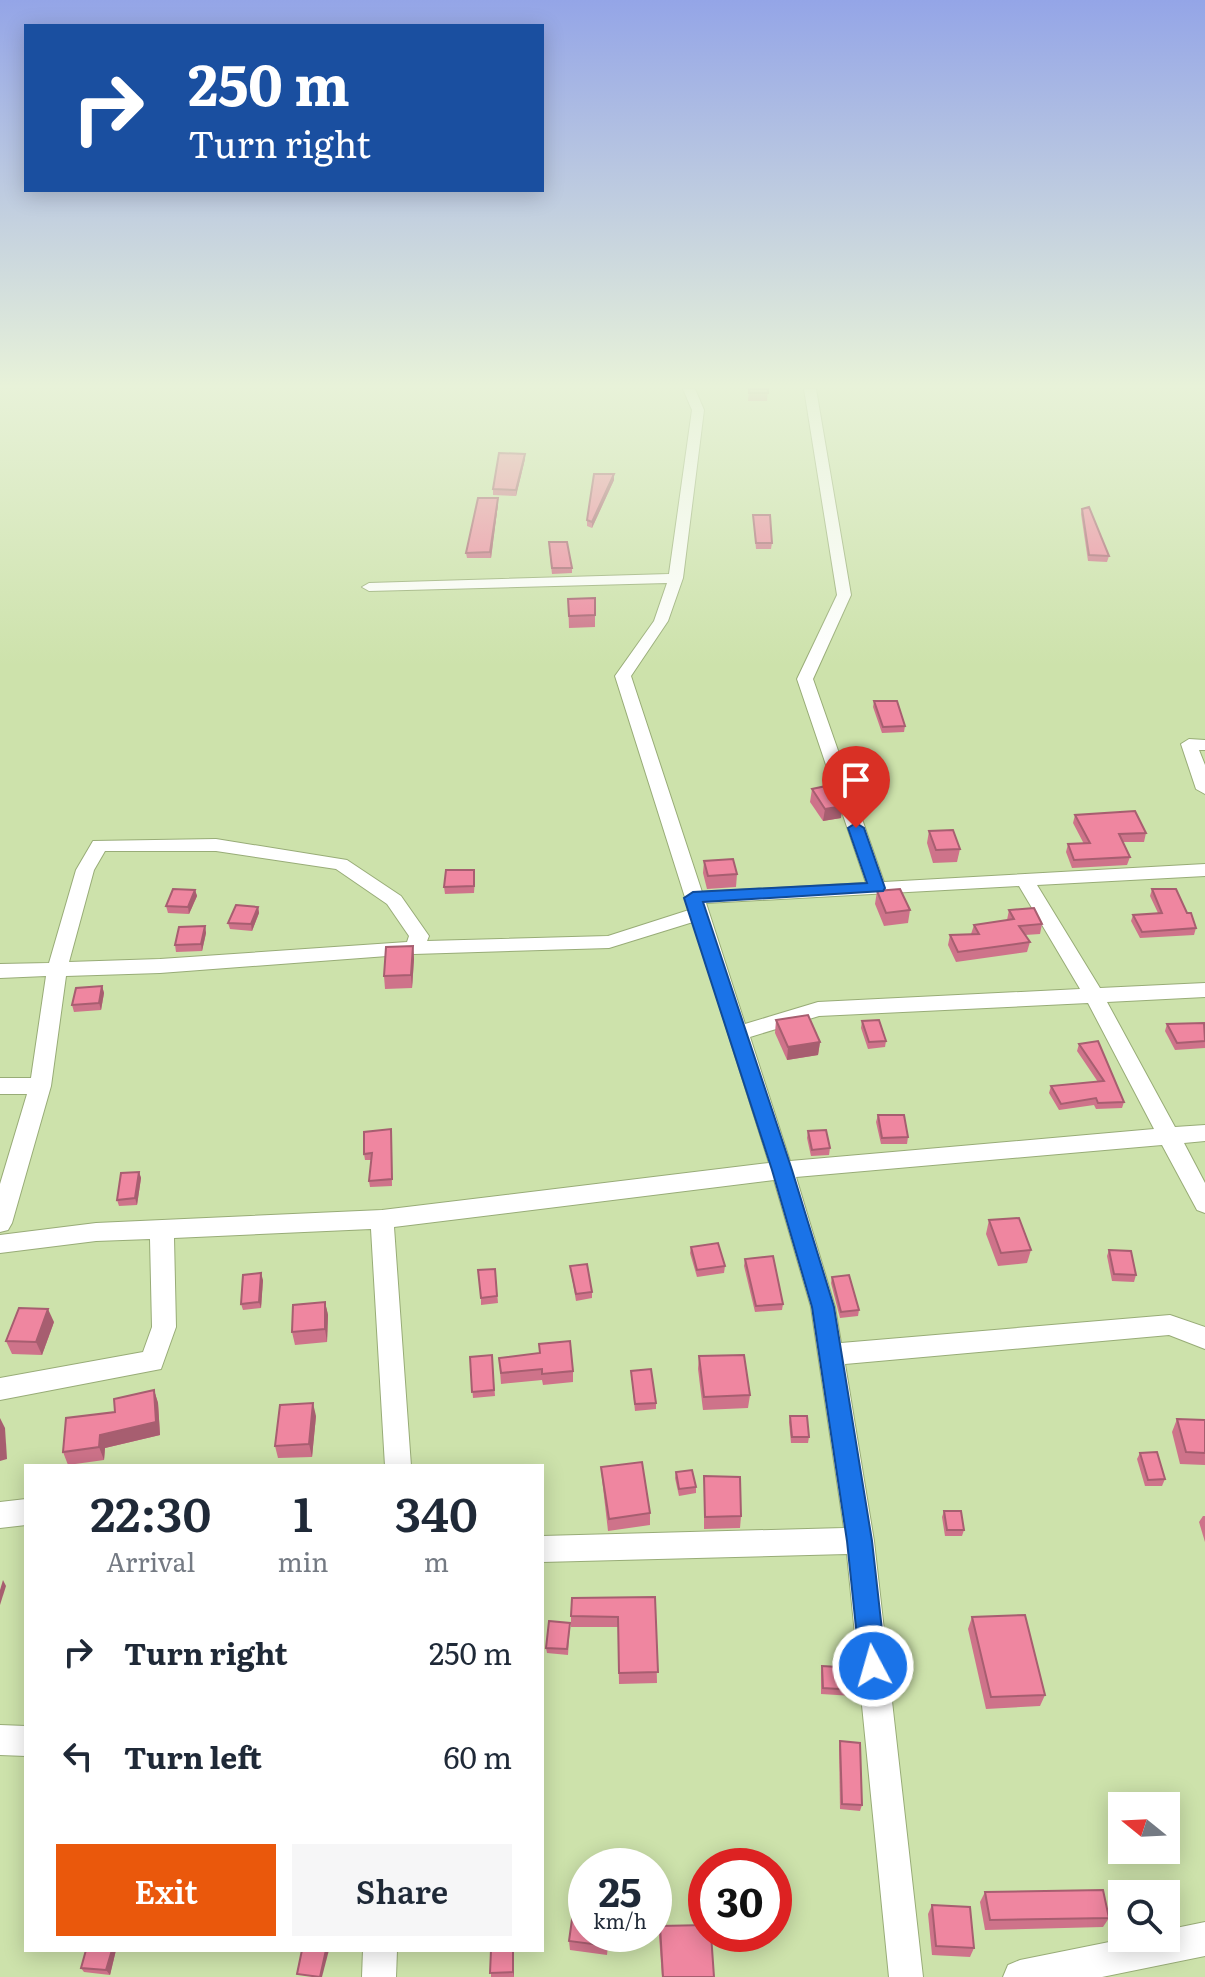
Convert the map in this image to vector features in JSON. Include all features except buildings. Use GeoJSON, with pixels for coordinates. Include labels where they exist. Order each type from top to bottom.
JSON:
{"type":"FeatureCollection","features":[{"type":"Feature","properties":{"kind":"street"},"geometry":{"type":"LineString","coordinates":[[689,481],[676,578],[661,621],[623,676],[823,1307],[860,1541],[906,1977]]}},
{"type":"Feature","properties":{"kind":"street"},"geometry":{"type":"LineString","coordinates":[[825,481],[844,595],[805,679],[877,888]]}},
{"type":"Feature","properties":{"kind":"street"},"geometry":{"type":"LineString","coordinates":[[369,587],[676,578]]}},
{"type":"Feature","properties":{"kind":"street"},"geometry":{"type":"LineString","coordinates":[[1205,745],[1189,744],[1205,789]]}},
{"type":"Feature","properties":{"kind":"street"},"geometry":{"type":"LineString","coordinates":[[0,1223],[40,1086],[57,969],[85,870],[99,845],[216,845],[341,864],[394,900],[419,936],[414,948]]}},
{"type":"Feature","properties":{"kind":"street"},"geometry":{"type":"LineString","coordinates":[[0,971],[160,966],[414,948],[609,942],[696,906],[877,888],[1205,870]]}},
{"type":"Feature","properties":{"kind":"street"},"geometry":{"type":"LineString","coordinates":[[1025,880],[1093,994],[1205,1204]]}},
{"type":"Feature","properties":{"kind":"street"},"geometry":{"type":"LineString","coordinates":[[737,1034],[818,1009],[1205,990]]}},
{"type":"Feature","properties":{"kind":"street"},"geometry":{"type":"LineString","coordinates":[[0,1086],[40,1086]]}},
{"type":"Feature","properties":{"kind":"street"},"geometry":{"type":"LineString","coordinates":[[0,1244],[96,1232],[382,1219],[782,1170],[1205,1133]]}},
{"type":"Feature","properties":{"kind":"street"},"geometry":{"type":"LineString","coordinates":[[382,1219],[398,1464]]}},
{"type":"Feature","properties":{"kind":"street"},"geometry":{"type":"LineString","coordinates":[[0,1389],[152,1361],[164,1327],[162,1229]]}},
{"type":"Feature","properties":{"kind":"street"},"geometry":{"type":"LineString","coordinates":[[830,1355],[1170,1325],[1205,1338]]}},
{"type":"Feature","properties":{"kind":"street"},"geometry":{"type":"LineString","coordinates":[[0,1515],[24,1512]]}},
{"type":"Feature","properties":{"kind":"street"},"geometry":{"type":"LineString","coordinates":[[544,1549],[860,1541]]}},
{"type":"Feature","properties":{"kind":"street"},"geometry":{"type":"LineString","coordinates":[[0,1740],[24,1741]]}},
{"type":"Feature","properties":{"kind":"street"},"geometry":{"type":"LineString","coordinates":[[1020,1977],[1205,1939]]}},
{"type":"Feature","properties":{"kind":"street"},"geometry":{"type":"LineString","coordinates":[[379,1977],[380,1952]]}},
{"type":"Feature","properties":{"kind":"route"},"geometry":{"type":"LineString","coordinates":[[856,828],[877,888],[693,898],[782,1170],[823,1307],[860,1541],[873,1666]]}}]}
